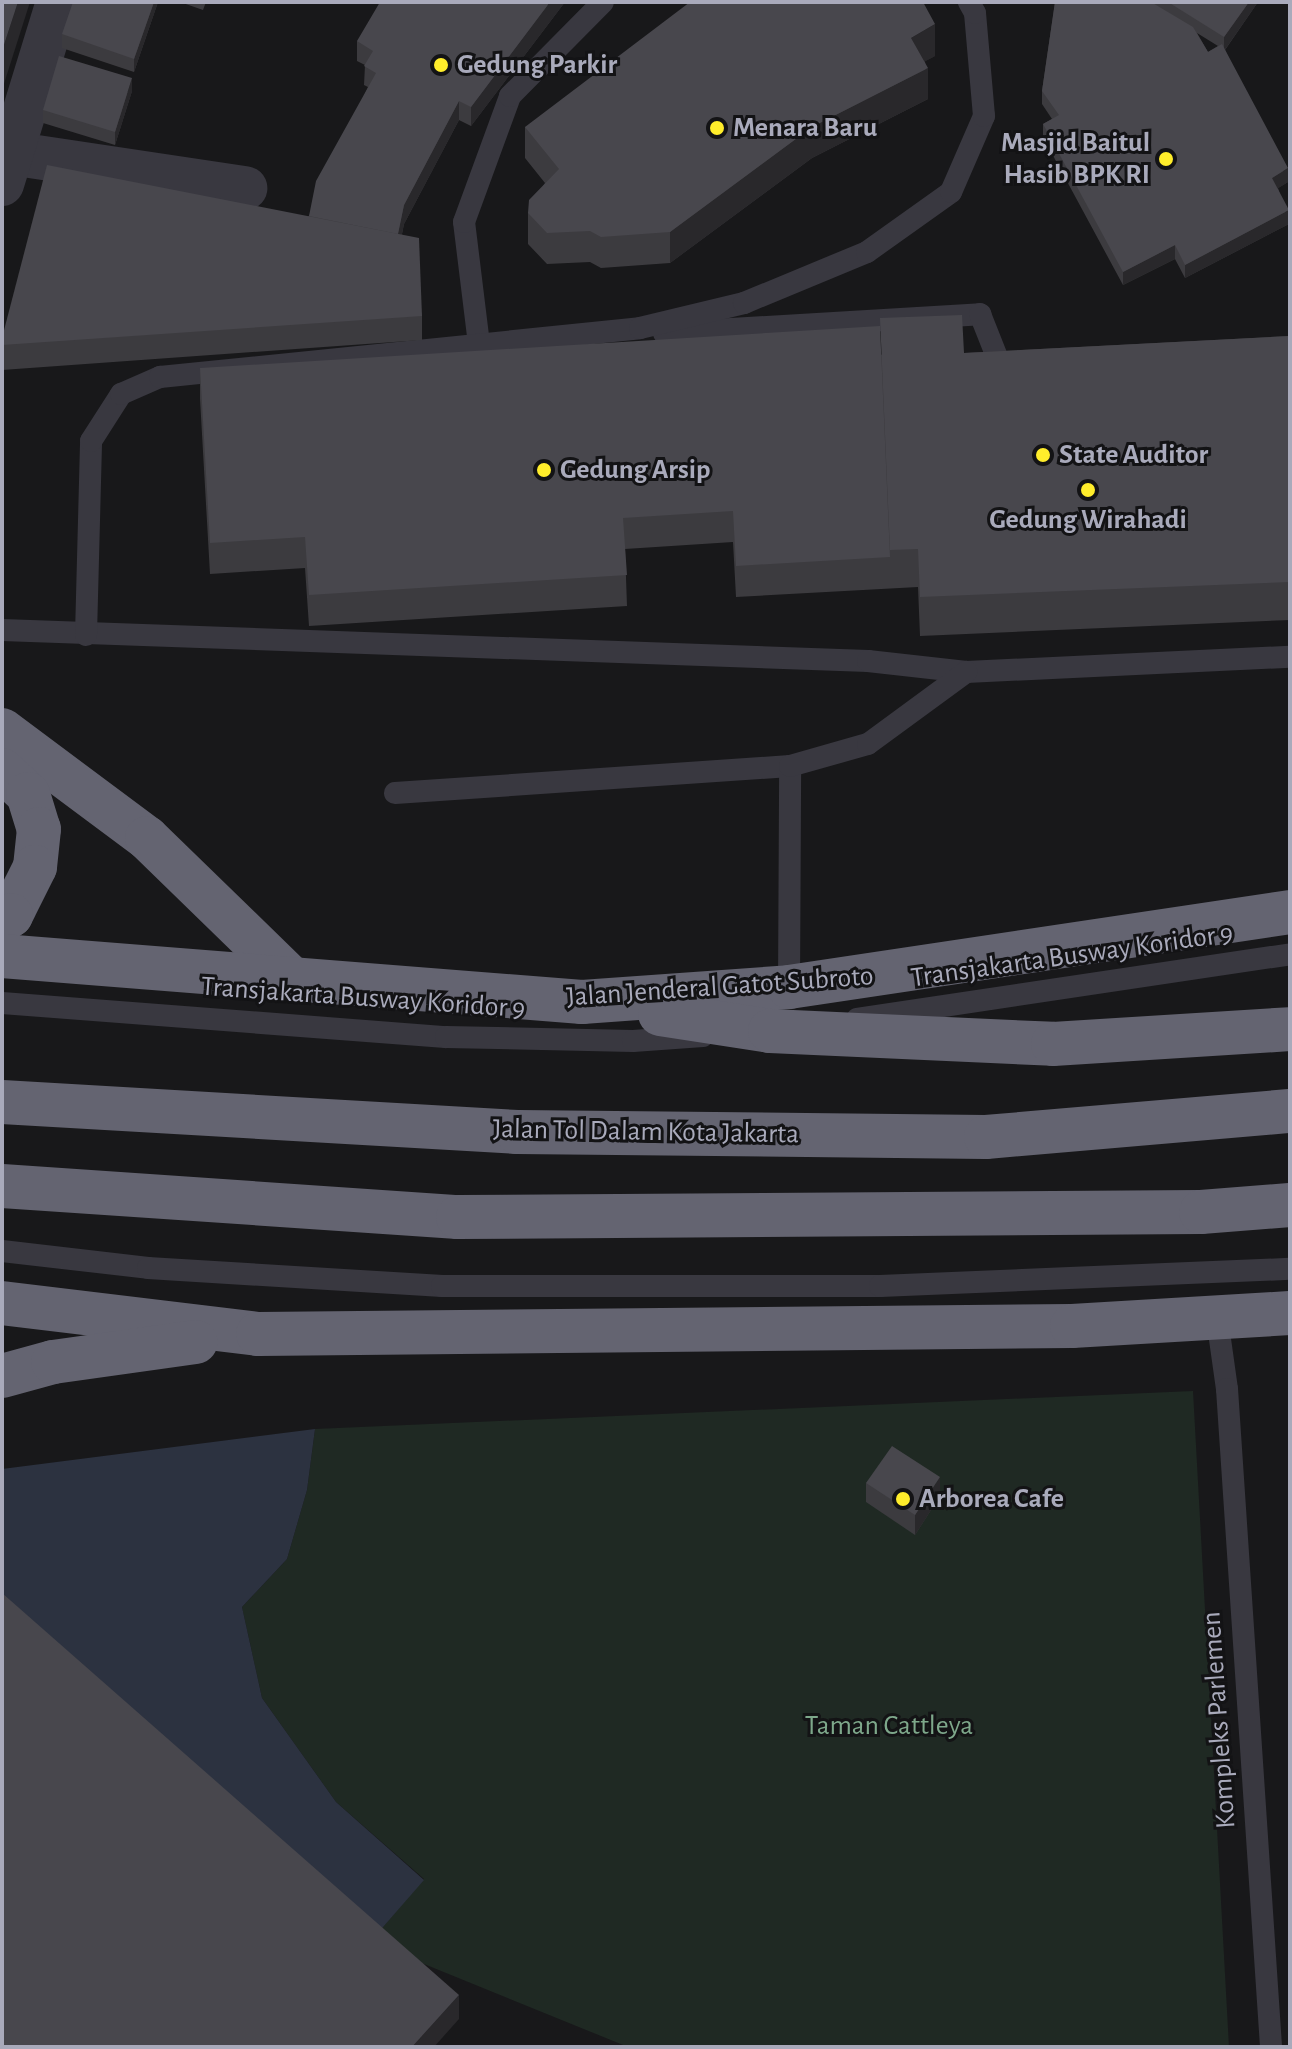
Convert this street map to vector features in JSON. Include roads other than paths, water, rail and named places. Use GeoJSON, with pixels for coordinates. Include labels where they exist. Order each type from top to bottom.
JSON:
{"type":"FeatureCollection","features":[{"type":"Feature","properties":{"kind":"highway"},"geometry":{"type":"LineString","coordinates":[[2,730],[147,838],[290,977]]}},
{"type":"Feature","properties":{"kind":"highway"},"geometry":{"type":"LineString","coordinates":[[2,770],[28,794],[39,829],[35,867],[11,915],[2,921]]}},
{"type":"Feature","properties":{"kind":"highway","name":"Jalan Jenderal Gatot Subroto"},"geometry":{"type":"LineString","coordinates":[[2,956],[582,1002],[789,987],[1290,912]]}},
{"type":"Feature","properties":{"kind":"highway"},"geometry":{"type":"LineString","coordinates":[[582,1002],[770,1031],[1053,1044],[1290,1029]]}},
{"type":"Feature","properties":{"kind":"highway","name":"Jalan Tol Dalam Kota Jakarta"},"geometry":{"type":"LineString","coordinates":[[2,1102],[517,1132],[986,1137],[1290,1111]]}},
{"type":"Feature","properties":{"kind":"highway"},"geometry":{"type":"LineString","coordinates":[[2,1186],[458,1217],[1201,1212],[1290,1205]]}},
{"type":"Feature","properties":{"kind":"highway"},"geometry":{"type":"LineString","coordinates":[[2,1303],[258,1334]]}},
{"type":"Feature","properties":{"kind":"highway"},"geometry":{"type":"LineString","coordinates":[[2,1376],[53,1362],[258,1334],[1072,1326],[1290,1313]]}},
{"type":"Feature","properties":{"kind":"street"},"geometry":{"type":"LineString","coordinates":[[58,2],[6,169],[245,188]]}},
{"type":"Feature","properties":{"kind":"lane"},"geometry":{"type":"LineString","coordinates":[[479,344],[464,222],[469,208],[510,96],[602,2]]}},
{"type":"Feature","properties":{"kind":"lane"},"geometry":{"type":"LineString","coordinates":[[86,635],[91,441],[121,394],[160,377],[640,328],[744,303],[867,252],[951,192],[984,116],[975,13],[969,2]]}},
{"type":"Feature","properties":{"kind":"lane"},"geometry":{"type":"LineString","coordinates":[[479,344],[980,314],[1001,367],[1032,365]]}},
{"type":"Feature","properties":{"kind":"lane"},"geometry":{"type":"LineString","coordinates":[[2,630],[838,660],[966,672],[1290,657]]}},
{"type":"Feature","properties":{"kind":"lane"},"geometry":{"type":"LineString","coordinates":[[395,793],[790,766],[868,744],[966,672]]}},
{"type":"Feature","properties":{"kind":"lane"},"geometry":{"type":"LineString","coordinates":[[789,987],[790,766]]}},
{"type":"Feature","properties":{"kind":"lane","name":"Transjakarta Busway Koridor 9"},"geometry":{"type":"LineString","coordinates":[[2,1003],[446,1037],[633,1041],[770,1031],[1290,954]]}},
{"type":"Feature","properties":{"kind":"lane"},"geometry":{"type":"LineString","coordinates":[[2,1251],[148,1268],[442,1286],[880,1286],[1290,1269]]}},
{"type":"Feature","properties":{"kind":"lane","name":"Kompleks Parlemen"},"geometry":{"type":"LineString","coordinates":[[1217,1318],[1227,1389],[1271,2047]]}},
{"type":"Feature","properties":{"kind":"water"},"geometry":{"type":"Polygon","coordinates":[[[315,1429],[307,1490],[287,1559],[242,1607],[262,1698],[336,1802],[424,1880],[370,1942],[2,1617],[2,1469],[315,1429]]]}},
{"type":"Feature","properties":{"kind":"place","name":"Gedung Parkir"},"geometry":{"type":"Point","coordinates":[441,65]}},
{"type":"Feature","properties":{"kind":"place","name":"Menara Baru"},"geometry":{"type":"Point","coordinates":[717,128]}},
{"type":"Feature","properties":{"kind":"place","name":"Masjid Baitul Hasib BPK RI"},"geometry":{"type":"Point","coordinates":[1166,159]}},
{"type":"Feature","properties":{"kind":"place","name":"State Auditor"},"geometry":{"type":"Point","coordinates":[1043,455]}},
{"type":"Feature","properties":{"kind":"place","name":"Gedung Arsip"},"geometry":{"type":"Point","coordinates":[544,470]}},
{"type":"Feature","properties":{"kind":"place","name":"Gedung Wirahadi"},"geometry":{"type":"Point","coordinates":[1088,490]}},
{"type":"Feature","properties":{"kind":"place","name":"Arborea Cafe"},"geometry":{"type":"Point","coordinates":[903,1499]}},
{"type":"Feature","properties":{"kind":"park label","name":"Taman Cattleya"},"geometry":{"type":"Point","coordinates":[889,1726]}}]}
